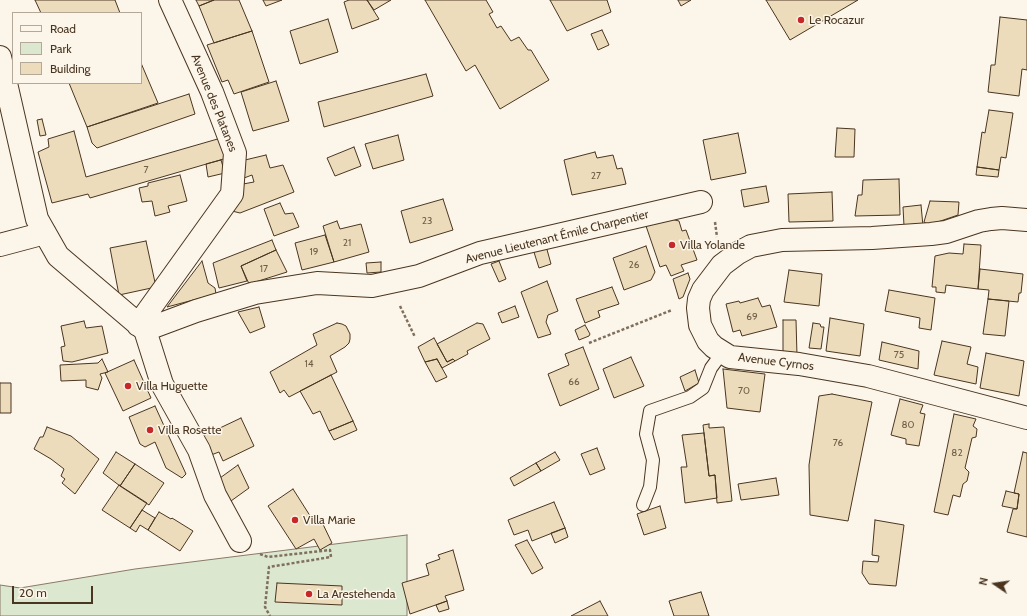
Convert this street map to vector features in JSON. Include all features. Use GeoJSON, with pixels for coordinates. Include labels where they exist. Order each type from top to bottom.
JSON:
{"type":"FeatureCollection","features":[{"type":"Feature","properties":{"kind":"street","name":"Avenue des Platanes"},"geometry":{"type":"LineString","coordinates":[[142,328],[232,194],[235,153],[212,92],[170,0]]}},
{"type":"Feature","properties":{"kind":"street"},"geometry":{"type":"LineString","coordinates":[[0,57],[37,219],[58,256],[142,328],[162,384],[199,450],[215,495],[240,541]]}},
{"type":"Feature","properties":{"kind":"street","name":"Avenue Lieutenant Émile Charpentier"},"geometry":{"type":"LineString","coordinates":[[142,328],[255,293],[317,283],[372,286],[419,276],[480,253],[701,202]]}},
{"type":"Feature","properties":{"kind":"street"},"geometry":{"type":"LineString","coordinates":[[699,299],[707,284],[722,265],[738,253],[751,246],[765,242],[782,240],[909,236],[946,232],[979,221],[991,219],[1002,218],[1027,220]]}},
{"type":"Feature","properties":{"kind":"street"},"geometry":{"type":"LineString","coordinates":[[0,245],[45,233]]}},
{"type":"Feature","properties":{"kind":"street","name":"Avenue Cyrnos"},"geometry":{"type":"LineString","coordinates":[[699,299],[698,308],[700,325],[708,341],[722,353],[738,358],[799,364],[868,376],[1027,418]]}},
{"type":"Feature","properties":{"kind":"lane"},"geometry":{"type":"LineString","coordinates":[[643,505],[650,487],[653,460],[646,434],[650,411],[690,397],[703,388],[711,368],[722,353]]}},
{"type":"Feature","properties":{"kind":"path"},"geometry":{"type":"LineString","coordinates":[[701,202],[702,212],[713,210],[722,265]]}},
{"type":"Feature","properties":{"kind":"path"},"geometry":{"type":"LineString","coordinates":[[589,343],[699,299]]}},
{"type":"Feature","properties":{"kind":"path"},"geometry":{"type":"LineString","coordinates":[[400,304],[415,337]]}},
{"type":"Feature","properties":{"kind":"path"},"geometry":{"type":"LineString","coordinates":[[240,541],[254,552],[268,556],[330,550],[331,557],[269,567],[265,607],[270,616]]}},
{"type":"Feature","properties":{"kind":"green space"},"geometry":{"type":"Polygon","coordinates":[[[407,535],[407,616],[0,616],[0,585],[20,588],[135,569],[407,535]]]}},
{"type":"Feature","properties":{"kind":"building"},"geometry":{"type":"Polygon","coordinates":[[[35,0],[115,0],[120,12],[41,12],[35,0]]]}},
{"type":"Feature","properties":{"kind":"building"},"geometry":{"type":"Polygon","coordinates":[[[196,0],[214,0],[199,6],[196,0]]]}},
{"type":"Feature","properties":{"kind":"building"},"geometry":{"type":"Polygon","coordinates":[[[214,0],[239,0],[252,31],[214,43],[199,6],[214,0]]]}},
{"type":"Feature","properties":{"kind":"building"},"geometry":{"type":"Polygon","coordinates":[[[263,0],[282,0],[266,6],[263,0]]]}},
{"type":"Feature","properties":{"kind":"building"},"geometry":{"type":"Polygon","coordinates":[[[349,0],[367,0],[379,19],[352,29],[344,2],[349,0]]]}},
{"type":"Feature","properties":{"kind":"building"},"geometry":{"type":"Polygon","coordinates":[[[367,0],[391,0],[374,10],[367,0]]]}},
{"type":"Feature","properties":{"kind":"building"},"geometry":{"type":"Polygon","coordinates":[[[425,0],[486,0],[493,12],[489,14],[497,28],[501,26],[511,41],[519,37],[528,50],[531,50],[549,80],[500,109],[475,65],[466,71],[425,0]]]}},
{"type":"Feature","properties":{"kind":"building"},"geometry":{"type":"Polygon","coordinates":[[[550,0],[607,0],[611,12],[567,31],[550,0]]]}},
{"type":"Feature","properties":{"kind":"building"},"geometry":{"type":"Polygon","coordinates":[[[678,0],[691,0],[681,6],[678,0]]]}},
{"type":"Feature","properties":{"kind":"building","name":"Le Rocazur"},"geometry":{"type":"Polygon","coordinates":[[[766,0],[858,0],[790,40],[766,0]]]}},
{"type":"Feature","properties":{"kind":"building"},"geometry":{"type":"Polygon","coordinates":[[[1000,17],[1027,20],[1027,70],[1022,69],[1019,96],[988,92],[991,65],[995,65],[1000,17]]]}},
{"type":"Feature","properties":{"kind":"building"},"geometry":{"type":"Polygon","coordinates":[[[328,19],[338,52],[300,64],[290,31],[328,19]]]}},
{"type":"Feature","properties":{"kind":"building"},"geometry":{"type":"Polygon","coordinates":[[[602,30],[609,45],[598,50],[591,34],[602,30]]]}},
{"type":"Feature","properties":{"kind":"building"},"geometry":{"type":"Polygon","coordinates":[[[252,31],[269,82],[234,94],[228,80],[222,82],[207,45],[252,31]]]}},
{"type":"Feature","properties":{"kind":"building"},"geometry":{"type":"Polygon","coordinates":[[[142,65],[158,103],[87,127],[69,84],[142,84],[142,65]]]}},
{"type":"Feature","properties":{"kind":"building"},"geometry":{"type":"Polygon","coordinates":[[[426,74],[433,96],[324,127],[318,102],[426,74]]]}},
{"type":"Feature","properties":{"kind":"building"},"geometry":{"type":"Polygon","coordinates":[[[276,81],[289,121],[253,131],[241,92],[276,81]]]}},
{"type":"Feature","properties":{"kind":"building"},"geometry":{"type":"Polygon","coordinates":[[[189,94],[195,114],[97,148],[92,143],[87,127],[189,94]]]}},
{"type":"Feature","properties":{"kind":"building"},"geometry":{"type":"Polygon","coordinates":[[[989,110],[1013,113],[1006,158],[1001,157],[999,170],[977,167],[982,132],[985,133],[989,110]]]}},
{"type":"Feature","properties":{"kind":"building"},"geometry":{"type":"Polygon","coordinates":[[[42,119],[46,135],[40,136],[37,120],[42,119]]]}},
{"type":"Feature","properties":{"kind":"building"},"geometry":{"type":"Polygon","coordinates":[[[837,128],[855,129],[854,157],[835,157],[837,128]]]}},
{"type":"Feature","properties":{"kind":"building"},"geometry":{"type":"Polygon","coordinates":[[[74,131],[86,177],[221,138],[227,158],[90,198],[88,194],[52,203],[38,152],[49,147],[48,139],[74,131]]]}},
{"type":"Feature","properties":{"kind":"building"},"geometry":{"type":"Polygon","coordinates":[[[738,133],[746,173],[711,180],[703,140],[738,133]]]}},
{"type":"Feature","properties":{"kind":"building"},"geometry":{"type":"Polygon","coordinates":[[[398,135],[404,160],[373,169],[365,144],[398,135]]]}},
{"type":"Feature","properties":{"kind":"building"},"geometry":{"type":"Polygon","coordinates":[[[354,147],[361,166],[335,176],[327,158],[354,147]]]}},
{"type":"Feature","properties":{"kind":"building"},"geometry":{"type":"Polygon","coordinates":[[[595,152],[597,158],[613,155],[617,169],[622,168],[626,184],[572,195],[564,160],[595,152]]]}},
{"type":"Feature","properties":{"kind":"building"},"geometry":{"type":"Polygon","coordinates":[[[266,155],[270,168],[283,165],[294,192],[240,213],[232,211],[243,184],[254,182],[252,175],[244,178],[245,160],[266,155]]]}},
{"type":"Feature","properties":{"kind":"building"},"geometry":{"type":"Polygon","coordinates":[[[221,160],[225,173],[208,177],[206,164],[221,160]]]}},
{"type":"Feature","properties":{"kind":"building"},"geometry":{"type":"Polygon","coordinates":[[[977,167],[999,170],[998,177],[976,175],[977,167]]]}},
{"type":"Feature","properties":{"kind":"building"},"geometry":{"type":"Polygon","coordinates":[[[180,175],[187,201],[168,206],[170,212],[155,216],[152,201],[142,202],[139,188],[148,186],[148,183],[180,175]]]}},
{"type":"Feature","properties":{"kind":"building"},"geometry":{"type":"Polygon","coordinates":[[[899,179],[900,215],[855,216],[858,195],[862,195],[863,180],[899,179]]]}},
{"type":"Feature","properties":{"kind":"building"},"geometry":{"type":"Polygon","coordinates":[[[766,186],[769,202],[744,207],[741,190],[766,186]]]}},
{"type":"Feature","properties":{"kind":"building"},"geometry":{"type":"Polygon","coordinates":[[[832,192],[833,221],[789,222],[788,194],[832,192]]]}},
{"type":"Feature","properties":{"kind":"building"},"geometry":{"type":"Polygon","coordinates":[[[443,199],[453,230],[410,243],[401,211],[443,199]]]}},
{"type":"Feature","properties":{"kind":"building"},"geometry":{"type":"Polygon","coordinates":[[[930,201],[959,202],[958,215],[929,225],[924,222],[930,201]]]}},
{"type":"Feature","properties":{"kind":"building"},"geometry":{"type":"Polygon","coordinates":[[[280,203],[285,214],[293,213],[299,227],[274,236],[264,209],[280,203]]]}},
{"type":"Feature","properties":{"kind":"building"},"geometry":{"type":"Polygon","coordinates":[[[921,205],[923,226],[904,226],[903,207],[921,205]]]}},
{"type":"Feature","properties":{"kind":"building","name":"Villa Yolande"},"geometry":{"type":"Polygon","coordinates":[[[667,218],[679,221],[682,231],[686,230],[697,260],[681,265],[684,271],[671,276],[666,265],[660,267],[645,223],[667,218]]]}},
{"type":"Feature","properties":{"kind":"building"},"geometry":{"type":"Polygon","coordinates":[[[337,221],[340,229],[361,224],[369,252],[334,262],[323,226],[337,221]]]}},
{"type":"Feature","properties":{"kind":"building"},"geometry":{"type":"Polygon","coordinates":[[[325,235],[334,262],[302,270],[295,243],[325,235]]]}},
{"type":"Feature","properties":{"kind":"building"},"geometry":{"type":"Polygon","coordinates":[[[272,240],[276,250],[241,266],[247,281],[219,288],[213,263],[272,240]]]}},
{"type":"Feature","properties":{"kind":"building"},"geometry":{"type":"Polygon","coordinates":[[[146,241],[156,287],[119,295],[110,248],[146,241]]]}},
{"type":"Feature","properties":{"kind":"building"},"geometry":{"type":"Polygon","coordinates":[[[964,244],[981,245],[978,289],[946,285],[945,293],[936,292],[936,287],[932,287],[935,256],[949,253],[963,254],[964,244]]]}},
{"type":"Feature","properties":{"kind":"building"},"geometry":{"type":"Polygon","coordinates":[[[546,246],[551,264],[539,268],[533,249],[546,246]]]}},
{"type":"Feature","properties":{"kind":"building"},"geometry":{"type":"Polygon","coordinates":[[[646,246],[655,272],[651,280],[624,290],[613,258],[646,246]]]}},
{"type":"Feature","properties":{"kind":"building"},"geometry":{"type":"Polygon","coordinates":[[[276,250],[287,272],[249,284],[241,266],[276,250]]]}},
{"type":"Feature","properties":{"kind":"building"},"geometry":{"type":"Polygon","coordinates":[[[202,261],[208,283],[215,288],[216,294],[167,307],[202,261]]]}},
{"type":"Feature","properties":{"kind":"building"},"geometry":{"type":"Polygon","coordinates":[[[499,261],[506,279],[499,282],[491,264],[499,261]]]}},
{"type":"Feature","properties":{"kind":"building"},"geometry":{"type":"Polygon","coordinates":[[[381,262],[381,272],[367,273],[366,263],[381,262]]]}},
{"type":"Feature","properties":{"kind":"building"},"geometry":{"type":"Polygon","coordinates":[[[980,269],[1023,274],[1021,293],[1019,293],[1018,302],[988,299],[989,290],[978,289],[980,269]]]}},
{"type":"Feature","properties":{"kind":"building"},"geometry":{"type":"Polygon","coordinates":[[[789,270],[822,274],[819,306],[784,302],[789,270]]]}},
{"type":"Feature","properties":{"kind":"building"},"geometry":{"type":"Polygon","coordinates":[[[688,273],[690,279],[683,297],[679,299],[673,279],[688,273]]]}},
{"type":"Feature","properties":{"kind":"building"},"geometry":{"type":"Polygon","coordinates":[[[547,281],[558,311],[548,315],[546,322],[551,334],[538,338],[521,292],[547,281]]]}},
{"type":"Feature","properties":{"kind":"building"},"geometry":{"type":"Polygon","coordinates":[[[612,287],[619,304],[598,311],[600,317],[585,323],[576,299],[612,287]]]}},
{"type":"Feature","properties":{"kind":"building"},"geometry":{"type":"Polygon","coordinates":[[[889,290],[935,298],[931,330],[919,328],[920,318],[885,311],[889,290]]]}},
{"type":"Feature","properties":{"kind":"building"},"geometry":{"type":"Polygon","coordinates":[[[758,298],[762,307],[770,305],[777,327],[742,336],[740,330],[733,332],[726,304],[739,301],[740,303],[758,298]]]}},
{"type":"Feature","properties":{"kind":"building"},"geometry":{"type":"Polygon","coordinates":[[[988,299],[1009,301],[1005,336],[983,334],[988,299]]]}},
{"type":"Feature","properties":{"kind":"building"},"geometry":{"type":"Polygon","coordinates":[[[515,306],[519,317],[502,323],[498,313],[515,306]]]}},
{"type":"Feature","properties":{"kind":"building"},"geometry":{"type":"Polygon","coordinates":[[[259,307],[265,327],[250,333],[238,312],[259,307]]]}},
{"type":"Feature","properties":{"kind":"building"},"geometry":{"type":"Polygon","coordinates":[[[830,318],[864,324],[860,356],[826,351],[830,318]]]}},
{"type":"Feature","properties":{"kind":"building"},"geometry":{"type":"Polygon","coordinates":[[[783,320],[796,320],[797,356],[783,355],[783,320]]]}},
{"type":"Feature","properties":{"kind":"building"},"geometry":{"type":"Polygon","coordinates":[[[84,321],[86,328],[102,326],[108,353],[72,362],[63,361],[61,347],[65,346],[61,326],[84,321]]]}},
{"type":"Feature","properties":{"kind":"building"},"geometry":{"type":"Polygon","coordinates":[[[337,323],[346,326],[350,334],[350,339],[349,343],[345,347],[330,356],[337,372],[289,397],[284,390],[280,393],[270,372],[317,345],[313,334],[337,323]]]}},
{"type":"Feature","properties":{"kind":"building"},"geometry":{"type":"Polygon","coordinates":[[[477,323],[483,324],[490,339],[467,351],[468,354],[455,361],[453,359],[447,362],[437,344],[477,323]]]}},
{"type":"Feature","properties":{"kind":"building"},"geometry":{"type":"Polygon","coordinates":[[[813,323],[820,324],[821,327],[824,327],[821,349],[809,348],[813,323]]]}},
{"type":"Feature","properties":{"kind":"building"},"geometry":{"type":"Polygon","coordinates":[[[585,325],[590,334],[589,336],[579,340],[575,330],[585,325]]]}},
{"type":"Feature","properties":{"kind":"building"},"geometry":{"type":"Polygon","coordinates":[[[434,338],[447,362],[453,359],[455,361],[442,368],[437,359],[425,362],[418,347],[434,338]]]}},
{"type":"Feature","properties":{"kind":"building"},"geometry":{"type":"Polygon","coordinates":[[[942,341],[971,347],[967,364],[978,367],[976,384],[934,375],[942,341]]]}},
{"type":"Feature","properties":{"kind":"building"},"geometry":{"type":"Polygon","coordinates":[[[882,342],[919,351],[918,369],[879,360],[882,342]]]}},
{"type":"Feature","properties":{"kind":"building"},"geometry":{"type":"Polygon","coordinates":[[[583,347],[599,389],[560,406],[548,374],[569,365],[565,354],[583,347]]]}},
{"type":"Feature","properties":{"kind":"building"},"geometry":{"type":"Polygon","coordinates":[[[986,353],[1024,361],[1019,396],[980,388],[986,353]]]}},
{"type":"Feature","properties":{"kind":"building"},"geometry":{"type":"Polygon","coordinates":[[[631,357],[644,386],[614,398],[603,369],[631,357]]]}},
{"type":"Feature","properties":{"kind":"building"},"geometry":{"type":"Polygon","coordinates":[[[102,359],[108,372],[100,374],[102,378],[98,390],[86,387],[86,380],[61,381],[60,365],[98,363],[102,359]]]}},
{"type":"Feature","properties":{"kind":"building"},"geometry":{"type":"Polygon","coordinates":[[[437,359],[447,377],[436,382],[425,362],[437,359]]]}},
{"type":"Feature","properties":{"kind":"building","name":"Villa Huguette"},"geometry":{"type":"Polygon","coordinates":[[[134,360],[151,398],[123,411],[105,373],[134,360]]]}},
{"type":"Feature","properties":{"kind":"building"},"geometry":{"type":"Polygon","coordinates":[[[723,369],[765,374],[760,412],[727,408],[723,369]]]}},
{"type":"Feature","properties":{"kind":"building"},"geometry":{"type":"Polygon","coordinates":[[[695,370],[699,383],[685,391],[680,377],[695,370]]]}},
{"type":"Feature","properties":{"kind":"building"},"geometry":{"type":"Polygon","coordinates":[[[331,375],[353,421],[329,431],[320,411],[313,414],[300,391],[331,375]]]}},
{"type":"Feature","properties":{"kind":"building"},"geometry":{"type":"Polygon","coordinates":[[[0,383],[11,383],[11,413],[0,413],[0,383]]]}},
{"type":"Feature","properties":{"kind":"building"},"geometry":{"type":"Polygon","coordinates":[[[832,394],[872,402],[848,521],[810,515],[809,465],[819,396],[832,394]]]}},
{"type":"Feature","properties":{"kind":"building"},"geometry":{"type":"Polygon","coordinates":[[[900,399],[923,405],[920,413],[925,414],[919,446],[906,444],[906,439],[891,435],[900,399]]]}},
{"type":"Feature","properties":{"kind":"building","name":"Villa Rosette"},"geometry":{"type":"Polygon","coordinates":[[[155,406],[186,474],[182,478],[166,468],[155,442],[145,447],[140,444],[129,417],[155,406]]]}},
{"type":"Feature","properties":{"kind":"building"},"geometry":{"type":"Polygon","coordinates":[[[954,414],[976,419],[973,426],[977,429],[976,437],[972,438],[965,468],[969,472],[967,481],[963,484],[960,497],[953,495],[948,515],[934,512],[954,414]]]}},
{"type":"Feature","properties":{"kind":"building"},"geometry":{"type":"Polygon","coordinates":[[[241,418],[254,446],[223,461],[219,452],[211,455],[203,436],[241,418]]]}},
{"type":"Feature","properties":{"kind":"building"},"geometry":{"type":"Polygon","coordinates":[[[353,421],[357,430],[334,440],[329,431],[353,421]]]}},
{"type":"Feature","properties":{"kind":"building"},"geometry":{"type":"Polygon","coordinates":[[[709,424],[709,428],[724,427],[732,501],[717,503],[715,475],[709,476],[703,425],[709,424]]]}},
{"type":"Feature","properties":{"kind":"building"},"geometry":{"type":"Polygon","coordinates":[[[47,427],[71,436],[99,459],[75,494],[62,483],[65,479],[61,476],[64,469],[34,449],[40,437],[43,437],[47,427]]]}},
{"type":"Feature","properties":{"kind":"building"},"geometry":{"type":"Polygon","coordinates":[[[704,433],[709,476],[715,475],[717,498],[685,503],[681,467],[687,467],[682,435],[704,433]]]}},
{"type":"Feature","properties":{"kind":"building"},"geometry":{"type":"Polygon","coordinates":[[[597,448],[605,469],[590,475],[581,454],[597,448]]]}},
{"type":"Feature","properties":{"kind":"building"},"geometry":{"type":"Polygon","coordinates":[[[116,452],[135,464],[120,486],[103,473],[116,452]]]}},
{"type":"Feature","properties":{"kind":"building"},"geometry":{"type":"Polygon","coordinates":[[[555,452],[560,460],[541,471],[536,463],[555,452]]]}},
{"type":"Feature","properties":{"kind":"building"},"geometry":{"type":"Polygon","coordinates":[[[1023,452],[1027,453],[1027,537],[1007,532],[1013,509],[1017,509],[1019,494],[1014,493],[1023,452]]]}},
{"type":"Feature","properties":{"kind":"building"},"geometry":{"type":"Polygon","coordinates":[[[536,463],[541,471],[514,486],[510,478],[536,463]]]}},
{"type":"Feature","properties":{"kind":"building"},"geometry":{"type":"Polygon","coordinates":[[[135,464],[164,483],[149,505],[120,486],[135,464]]]}},
{"type":"Feature","properties":{"kind":"building"},"geometry":{"type":"Polygon","coordinates":[[[238,465],[249,488],[224,506],[213,483],[238,465]]]}},
{"type":"Feature","properties":{"kind":"building"},"geometry":{"type":"Polygon","coordinates":[[[776,478],[779,495],[741,500],[738,484],[776,478]]]}},
{"type":"Feature","properties":{"kind":"building"},"geometry":{"type":"Polygon","coordinates":[[[119,485],[147,503],[130,528],[102,510],[119,485]]]}},
{"type":"Feature","properties":{"kind":"building","name":"Villa Marie"},"geometry":{"type":"Polygon","coordinates":[[[293,489],[314,522],[320,518],[332,543],[320,550],[314,539],[296,549],[268,506],[293,489]]]}},
{"type":"Feature","properties":{"kind":"building"},"geometry":{"type":"Polygon","coordinates":[[[1006,491],[1019,494],[1017,509],[1002,506],[1006,491]]]}},
{"type":"Feature","properties":{"kind":"building"},"geometry":{"type":"Polygon","coordinates":[[[554,502],[565,528],[532,541],[528,530],[514,535],[508,520],[554,502]]]}},
{"type":"Feature","properties":{"kind":"building"},"geometry":{"type":"Polygon","coordinates":[[[660,506],[666,528],[644,535],[637,514],[660,506]]]}},
{"type":"Feature","properties":{"kind":"building"},"geometry":{"type":"Polygon","coordinates":[[[142,510],[155,518],[148,530],[140,525],[136,532],[130,528],[142,510]]]}},
{"type":"Feature","properties":{"kind":"building"},"geometry":{"type":"Polygon","coordinates":[[[159,512],[193,531],[180,551],[148,530],[159,512]]]}},
{"type":"Feature","properties":{"kind":"building"},"geometry":{"type":"Polygon","coordinates":[[[875,520],[904,525],[896,586],[869,584],[862,573],[863,561],[878,562],[879,556],[872,555],[875,520]]]}},
{"type":"Feature","properties":{"kind":"building"},"geometry":{"type":"Polygon","coordinates":[[[565,528],[568,537],[555,543],[551,533],[565,528]]]}},
{"type":"Feature","properties":{"kind":"building"},"geometry":{"type":"Polygon","coordinates":[[[527,540],[543,568],[532,574],[515,545],[527,540]]]}},
{"type":"Feature","properties":{"kind":"building"},"geometry":{"type":"Polygon","coordinates":[[[453,550],[464,590],[445,596],[447,601],[410,614],[402,583],[429,575],[426,564],[440,559],[438,555],[453,550]]]}},
{"type":"Feature","properties":{"kind":"building","name":"La Arestehenda"},"geometry":{"type":"Polygon","coordinates":[[[277,583],[342,586],[342,605],[275,602],[277,583]]]}},
{"type":"Feature","properties":{"kind":"building"},"geometry":{"type":"Polygon","coordinates":[[[701,592],[709,616],[674,616],[669,601],[701,592]]]}},
{"type":"Feature","properties":{"kind":"building"},"geometry":{"type":"Polygon","coordinates":[[[447,601],[449,609],[439,612],[436,605],[447,601]]]}},
{"type":"Feature","properties":{"kind":"building"},"geometry":{"type":"Polygon","coordinates":[[[600,601],[608,616],[571,616],[600,601]]]}},
{"type":"Feature","properties":{"kind":"place","name":"Le Rocazur"},"geometry":{"type":"Point","coordinates":[801,20]}},
{"type":"Feature","properties":{"kind":"place","name":"Villa Yolande"},"geometry":{"type":"Point","coordinates":[672,245]}},
{"type":"Feature","properties":{"kind":"place","name":"Villa Huguette"},"geometry":{"type":"Point","coordinates":[128,386]}},
{"type":"Feature","properties":{"kind":"place","name":"Villa Rosette"},"geometry":{"type":"Point","coordinates":[150,430]}},
{"type":"Feature","properties":{"kind":"place","name":"Villa Marie"},"geometry":{"type":"Point","coordinates":[295,520]}},
{"type":"Feature","properties":{"kind":"place","name":"La Arestehenda"},"geometry":{"type":"Point","coordinates":[309,594]}}]}
